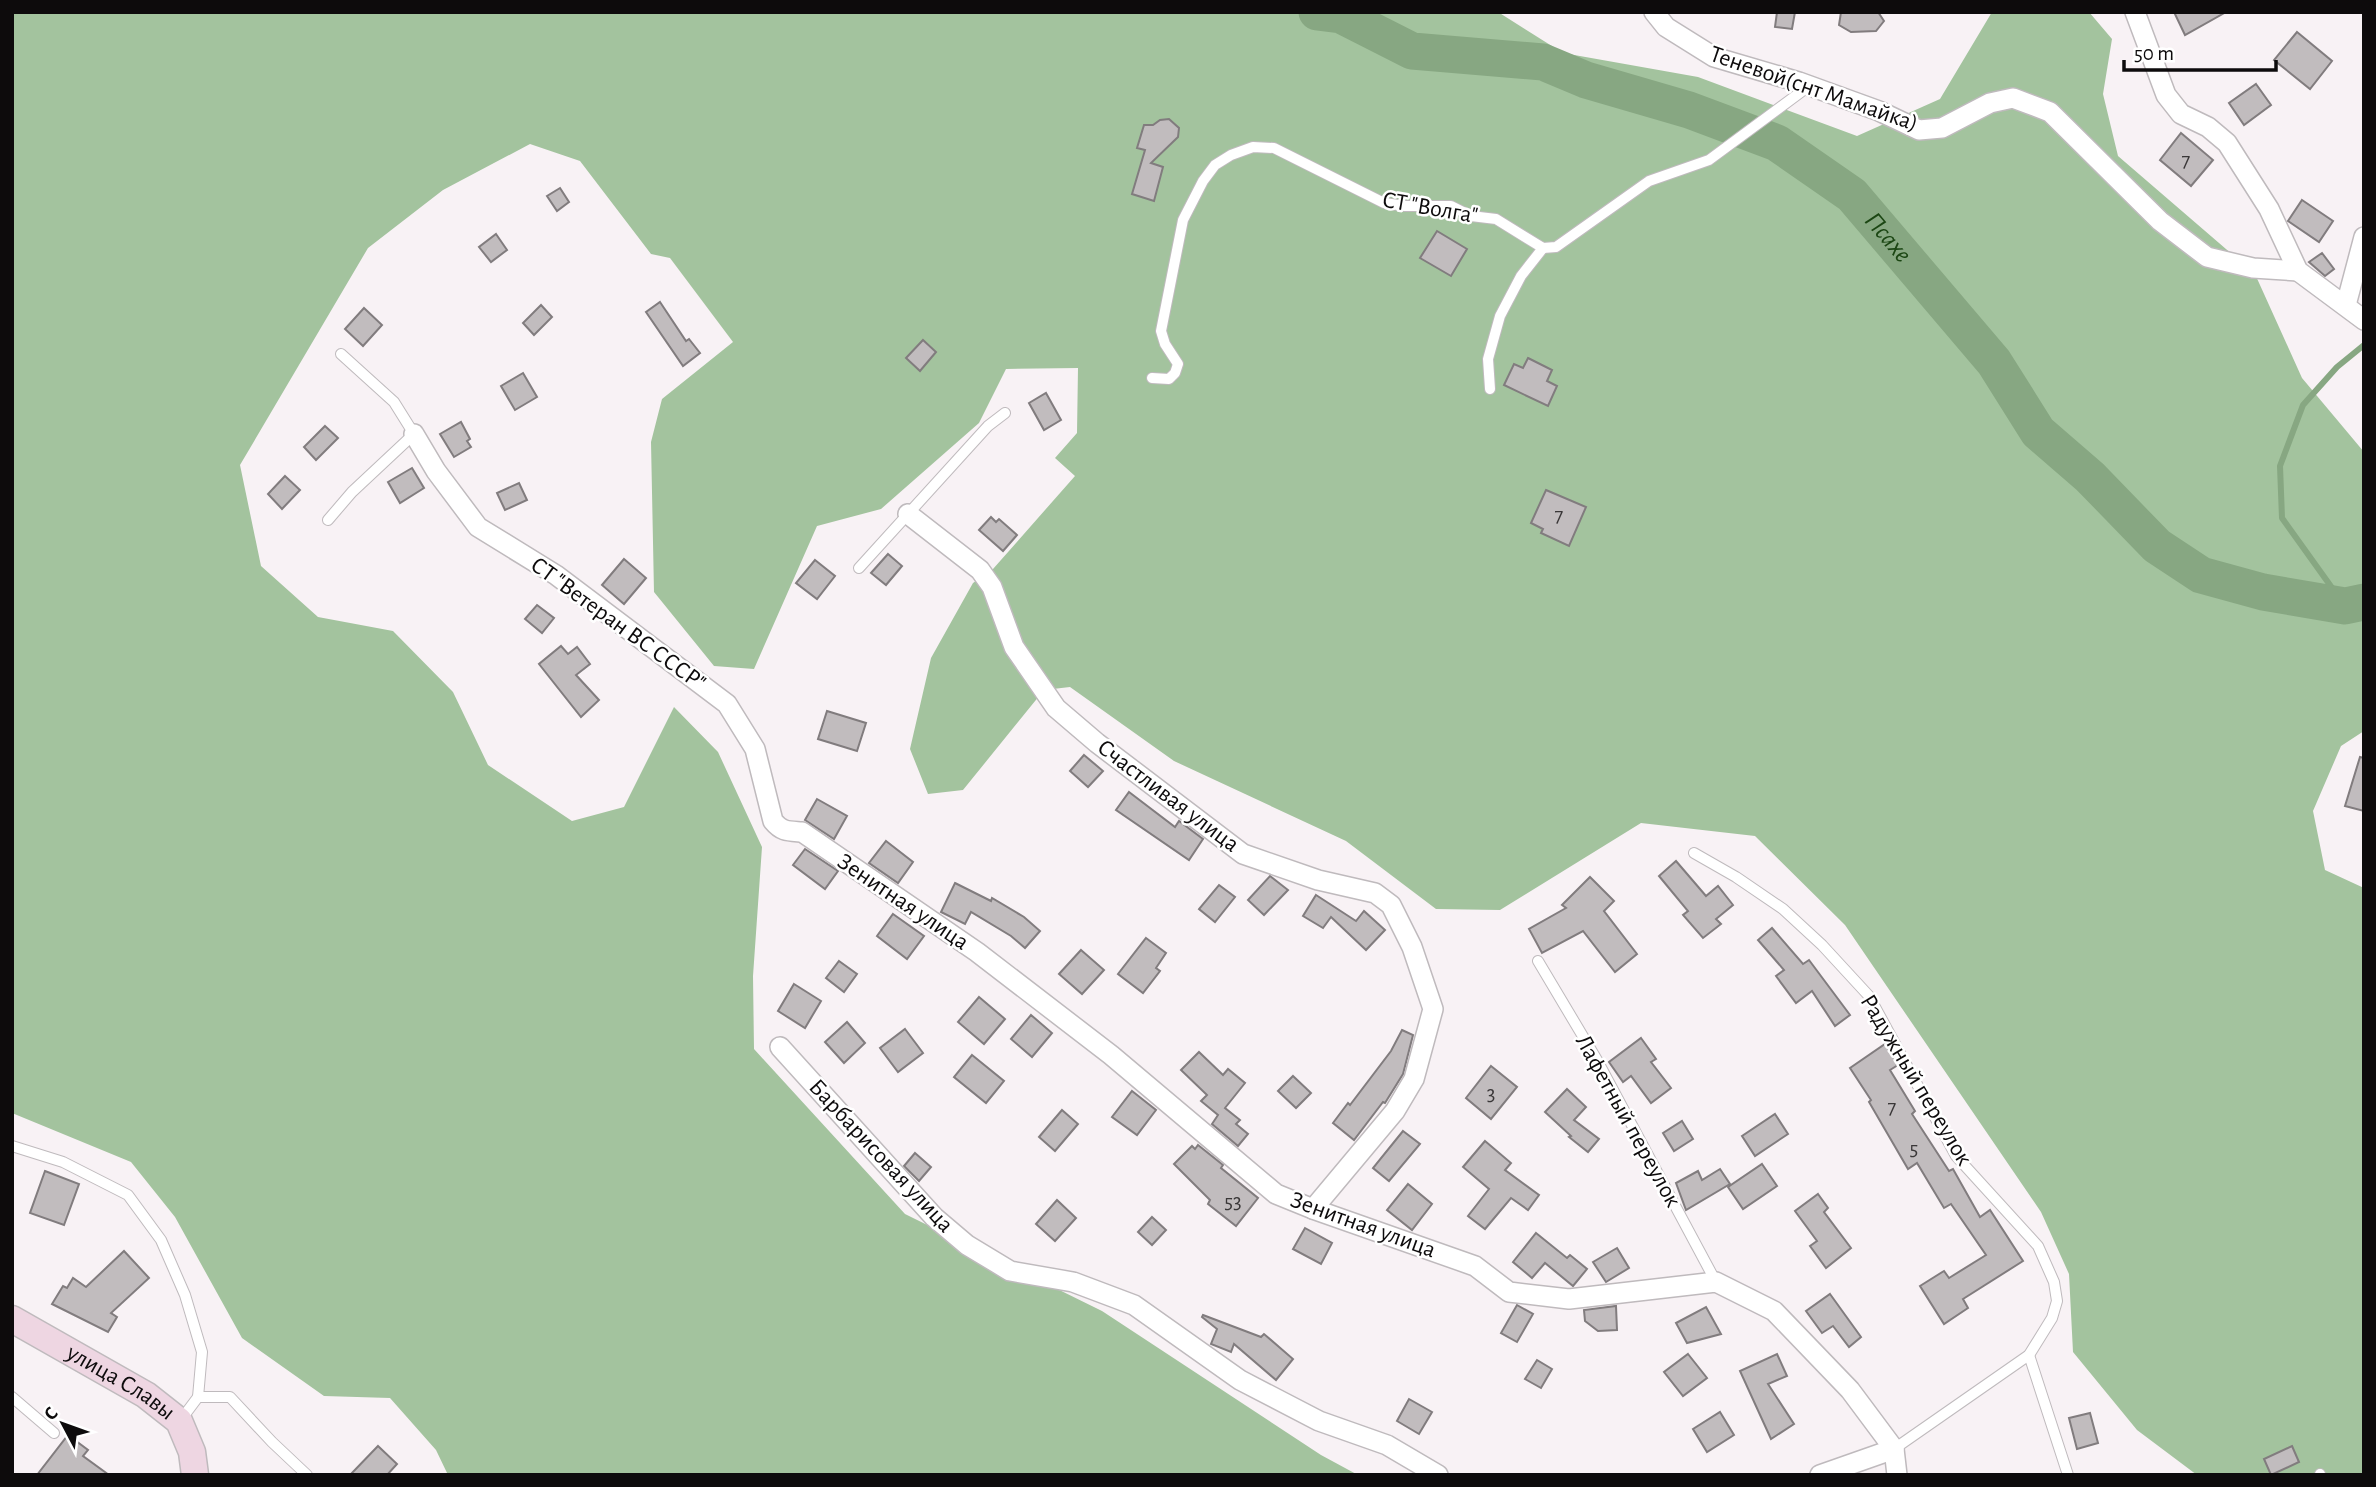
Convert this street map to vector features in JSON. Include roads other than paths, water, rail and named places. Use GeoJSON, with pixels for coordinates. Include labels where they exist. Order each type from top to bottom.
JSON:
{"type":"FeatureCollection","features":[{"type":"Feature","properties":{"kind":"street","name":"Теневой(снт Мамайка)"},"geometry":{"type":"LineString","coordinates":[[1654,12],[1666,27],[1714,57],[1810,86],[1879,111],[1919,130],[1942,128],[1990,103],[2013,99],[2050,112],[2160,222],[2207,257],[2253,268],[2298,271]]}},
{"type":"Feature","properties":{"kind":"street"},"geometry":{"type":"LineString","coordinates":[[2135,12],[2166,96],[2181,114],[2208,127],[2227,143],[2269,209],[2298,271],[2358,312],[2364,237]]}},
{"type":"Feature","properties":{"kind":"street","name":"СТ \"Ветеран ВС СССР\""},"geometry":{"type":"LineString","coordinates":[[414,434],[436,471],[478,527],[556,575],[727,704],[754,749],[773,821],[779,828],[789,832]]}},
{"type":"Feature","properties":{"kind":"street","name":"Счастливая улица"},"geometry":{"type":"LineString","coordinates":[[908,514],[980,570],[992,587],[1014,647],[1056,708],[1097,743],[1243,854],[1318,880],[1375,893],[1391,905],[1412,947],[1433,1010],[1413,1079],[1395,1111],[1313,1209]]}},
{"type":"Feature","properties":{"kind":"street","name":"Зенитная улица"},"geometry":{"type":"LineString","coordinates":[[789,832],[802,832],[977,953],[1111,1055],[1276,1194],[1475,1266],[1509,1292],[1569,1299],[1716,1282]]}},
{"type":"Feature","properties":{"kind":"street","name":"Барбарисовая улица"},"geometry":{"type":"LineString","coordinates":[[779,1047],[934,1217],[967,1245],[1010,1271],[1073,1282],[1134,1305],[1240,1380],[1320,1422],[1387,1445],[1438,1475]]}},
{"type":"Feature","properties":{"kind":"street"},"geometry":{"type":"LineString","coordinates":[[1716,1282],[1774,1311],[1850,1390],[1894,1450],[1897,1475]]}},
{"type":"Feature","properties":{"kind":"street","name":"улица Славы"},"geometry":{"type":"LineString","coordinates":[[12,1320],[146,1395],[180,1421],[192,1452],[195,1475]]}},
{"type":"Feature","properties":{"kind":"street"},"geometry":{"type":"LineString","coordinates":[[1820,1475],[1894,1450]]}},
{"type":"Feature","properties":{"kind":"lane"},"geometry":{"type":"LineString","coordinates":[[1490,389],[1488,359],[1500,316],[1521,276],[1543,248],[1556,247],[1649,181],[1709,160],[1810,86]]}},
{"type":"Feature","properties":{"kind":"lane","name":"СТ \"Волга\""},"geometry":{"type":"LineString","coordinates":[[1152,378],[1168,379],[1175,373],[1178,365],[1165,344],[1161,331],[1183,220],[1203,181],[1215,165],[1231,155],[1253,147],[1274,148],[1384,203],[1451,206],[1471,216],[1496,219],[1543,248]]}},
{"type":"Feature","properties":{"kind":"lane"},"geometry":{"type":"LineString","coordinates":[[328,520],[352,492],[414,434],[394,402],[341,354]]}},
{"type":"Feature","properties":{"kind":"lane"},"geometry":{"type":"LineString","coordinates":[[859,568],[988,426],[1005,413]]}},
{"type":"Feature","properties":{"kind":"lane","name":"Радужный переулок"},"geometry":{"type":"LineString","coordinates":[[1694,853],[1783,909],[1822,945],[1869,996],[1956,1156],[2038,1246],[2054,1282],[2057,1301],[2052,1318],[2029,1355],[1894,1450]]}},
{"type":"Feature","properties":{"kind":"lane","name":"Лафетный переулок"},"geometry":{"type":"LineString","coordinates":[[1538,961],[1603,1072],[1716,1282]]}},
{"type":"Feature","properties":{"kind":"lane"},"geometry":{"type":"LineString","coordinates":[[12,1146],[63,1162],[128,1195],[161,1240],[186,1295],[202,1352],[198,1397],[180,1421]]}},
{"type":"Feature","properties":{"kind":"lane"},"geometry":{"type":"LineString","coordinates":[[2029,1355],[2068,1475]]}},
{"type":"Feature","properties":{"kind":"lane"},"geometry":{"type":"LineString","coordinates":[[12,1397],[54,1433]]}},
{"type":"Feature","properties":{"kind":"lane"},"geometry":{"type":"LineString","coordinates":[[198,1397],[230,1397],[307,1475]]}},
{"type":"Feature","properties":{"kind":"waterway","name":"Псахе"},"geometry":{"type":"LineString","coordinates":[[1317,12],[1341,15],[1412,51],[1543,62],[1586,80],[1689,110],[1777,143],[1852,195],[1994,362],[2038,432],[2090,477],[2157,546],[2201,575],[2263,592],[2345,606],[2364,602]]}},
{"type":"Feature","properties":{"kind":"waterway"},"geometry":{"type":"LineString","coordinates":[[2345,606],[2282,518],[2280,466],[2303,405],[2337,367],[2364,345]]}}]}
